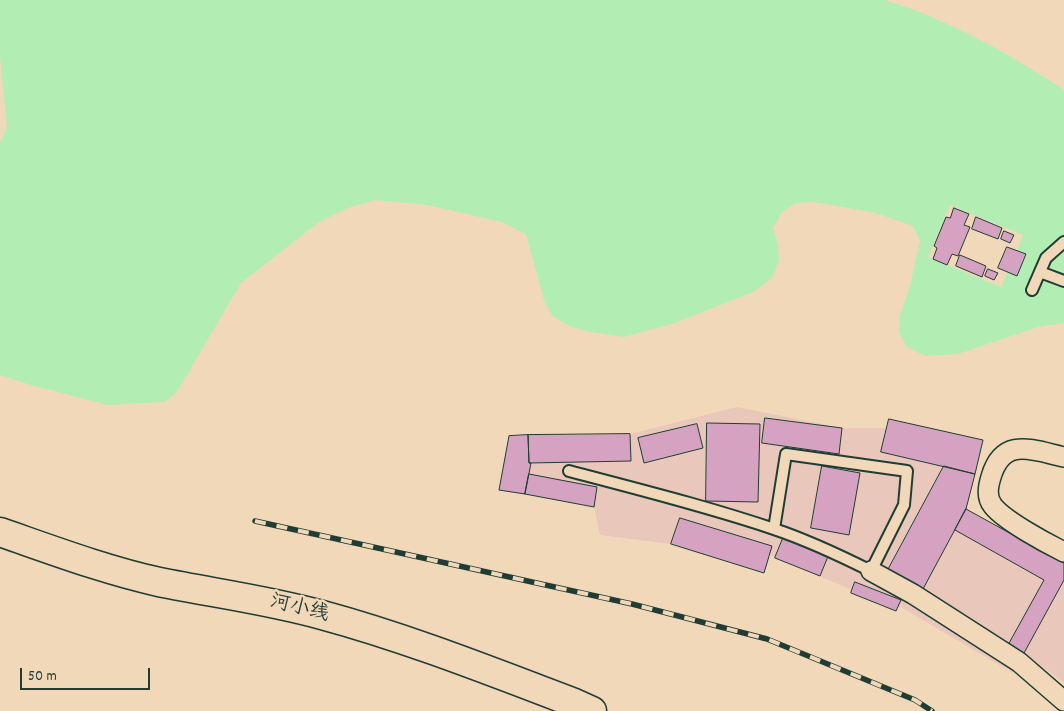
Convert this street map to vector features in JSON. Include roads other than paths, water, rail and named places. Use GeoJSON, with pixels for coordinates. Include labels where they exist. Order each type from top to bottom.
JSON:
{"type":"FeatureCollection","features":[{"type":"Feature","properties":{"kind":"street"},"geometry":{"type":"LineString","coordinates":[[1064,457],[1020,448],[1006,452],[999,460],[992,474],[988,496],[989,501],[997,511],[1042,541],[1064,552]]}},
{"type":"Feature","properties":{"kind":"street","name":"河小线"},"geometry":{"type":"LineString","coordinates":[[0,532],[90,562],[159,582],[275,603],[322,615],[423,647],[592,711]]}},
{"type":"Feature","properties":{"kind":"street"},"geometry":{"type":"LineString","coordinates":[[871,571],[913,594],[1019,662],[1064,701]]}},
{"type":"Feature","properties":{"kind":"lane"},"geometry":{"type":"LineString","coordinates":[[1032,290],[1046,258],[1064,242]]}},
{"type":"Feature","properties":{"kind":"lane"},"geometry":{"type":"LineString","coordinates":[[1040,272],[1064,281]]}},
{"type":"Feature","properties":{"kind":"lane"},"geometry":{"type":"LineString","coordinates":[[569,471],[774,529],[824,548],[871,571],[904,505],[907,470],[786,454],[774,529]]}},
{"type":"Feature","properties":{"kind":"railway"},"geometry":{"type":"LineString","coordinates":[[255,521],[632,604],[767,639],[915,700],[932,711]]}}]}
